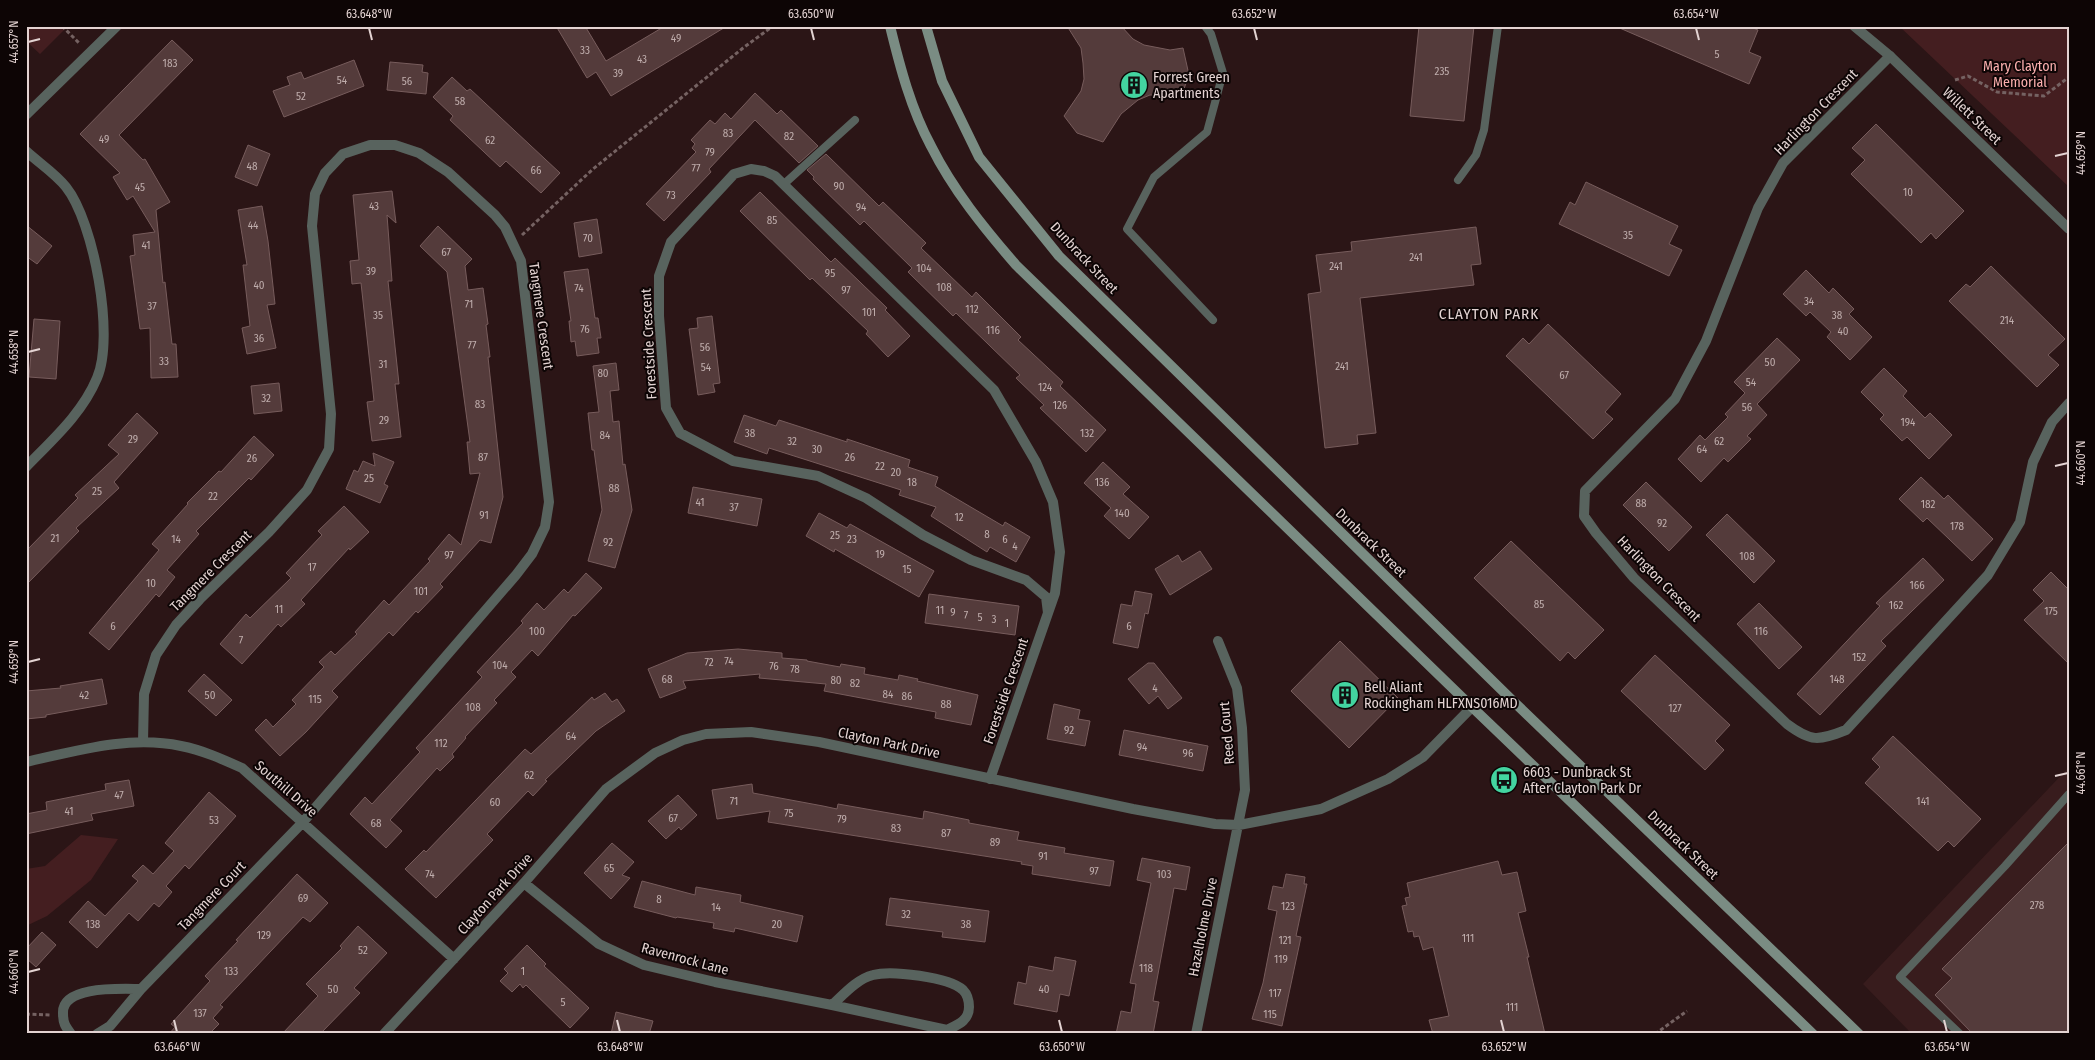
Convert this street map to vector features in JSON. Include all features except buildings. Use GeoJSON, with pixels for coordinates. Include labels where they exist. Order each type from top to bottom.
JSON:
{"type":"FeatureCollection","features":[{"type":"Feature","properties":{"kind":"main road"},"geometry":{"type":"LineString","coordinates":[[890,26],[912,102],[930,146],[955,187],[984,227],[1016,265],[1813,1034]]}},
{"type":"Feature","properties":{"kind":"main road","name":"Dunbrack Street"},"geometry":{"type":"LineString","coordinates":[[926,26],[942,81],[979,157],[1059,256],[1514,702],[1860,1034]]}},
{"type":"Feature","properties":{"kind":"street"},"geometry":{"type":"LineString","coordinates":[[26,115],[117,26]]}},
{"type":"Feature","properties":{"kind":"street","name":"Willett Street"},"geometry":{"type":"LineString","coordinates":[[1854,26],[1890,56],[2069,228]]}},
{"type":"Feature","properties":{"kind":"street","name":"Harlington Crescent"},"geometry":{"type":"LineString","coordinates":[[1890,56],[1783,163],[1758,208],[1706,341],[1675,399],[1585,491],[1584,516],[1634,578],[1788,724],[1804,736],[1825,738],[1846,730],[1988,575],[2020,522],[2036,454],[2052,422],[2069,403]]}},
{"type":"Feature","properties":{"kind":"street","name":"Tangmere Crescent"},"geometry":{"type":"LineString","coordinates":[[143,742],[144,694],[156,656],[176,625],[269,532],[307,490],[329,449],[331,414],[312,226],[315,194],[324,173],[343,154],[370,145],[395,145],[419,153],[448,172],[495,215],[504,226],[521,261],[546,467],[549,502],[545,527],[532,554],[516,575],[303,822]]}},
{"type":"Feature","properties":{"kind":"street"},"geometry":{"type":"LineString","coordinates":[[26,151],[66,187],[85,222],[100,279],[104,346],[98,377],[75,416],[26,467]]}},
{"type":"Feature","properties":{"kind":"street","name":"Forestside Crescent"},"geometry":{"type":"LineString","coordinates":[[990,779],[1055,593],[1060,552],[1053,502],[1036,462],[994,390],[775,176],[764,171],[751,169],[734,174],[671,242],[659,276],[659,316],[666,408],[680,433],[733,461],[818,476],[866,498],[923,535],[971,560],[1026,580],[1046,597],[1048,613]]}},
{"type":"Feature","properties":{"kind":"street","name":"Reed Court"},"geometry":{"type":"LineString","coordinates":[[1218,641],[1237,688],[1242,728],[1245,790],[1239,825]]}},
{"type":"Feature","properties":{"kind":"street","name":"Clayton Park Drive"},"geometry":{"type":"LineString","coordinates":[[384,1034],[524,883],[606,789],[655,753],[683,740],[706,734],[751,732],[818,742],[1215,824],[1239,825],[1322,809],[1388,780],[1423,756],[1472,707]]}},
{"type":"Feature","properties":{"kind":"street","name":"Southill Drive"},"geometry":{"type":"LineString","coordinates":[[26,762],[101,745],[143,742],[180,746],[216,756],[242,768],[454,959]]}},
{"type":"Feature","properties":{"kind":"street","name":"Tangmere Court"},"geometry":{"type":"LineString","coordinates":[[97,1034],[110,1026],[141,989],[303,822]]}},
{"type":"Feature","properties":{"kind":"street","name":"Hazelholme Drive"},"geometry":{"type":"LineString","coordinates":[[1196,1034],[1239,825]]}},
{"type":"Feature","properties":{"kind":"street","name":"Ravenrock Lane"},"geometry":{"type":"LineString","coordinates":[[524,883],[600,944],[644,965],[715,982],[947,1030],[963,1023],[969,1011],[969,1000],[962,990],[948,982],[925,977],[872,975],[850,987],[832,1005]]}},
{"type":"Feature","properties":{"kind":"street"},"geometry":{"type":"LineString","coordinates":[[71,1034],[63,1024],[62,1007],[68,998],[110,989],[141,989]]}},
{"type":"Feature","properties":{"kind":"lane"},"geometry":{"type":"LineString","coordinates":[[1205,26],[1211,34],[1223,73],[1207,132],[1154,177],[1127,229],[1213,320]]}},
{"type":"Feature","properties":{"kind":"lane"},"geometry":{"type":"LineString","coordinates":[[1458,180],[1476,155],[1484,130],[1498,26]]}},
{"type":"Feature","properties":{"kind":"lane"},"geometry":{"type":"LineString","coordinates":[[784,184],[855,120]]}},
{"type":"Feature","properties":{"kind":"lane"},"geometry":{"type":"LineString","coordinates":[[1960,1034],[1900,977],[2005,866],[2069,794]]}},
{"type":"Feature","properties":{"kind":"path"},"geometry":{"type":"LineString","coordinates":[[62,26],[90,53]]}},
{"type":"Feature","properties":{"kind":"path"},"geometry":{"type":"LineString","coordinates":[[513,243],[594,169],[743,48],[774,26]]}},
{"type":"Feature","properties":{"kind":"path"},"geometry":{"type":"LineString","coordinates":[[1955,80],[1968,76],[1997,92],[2044,96],[2069,76]]}},
{"type":"Feature","properties":{"kind":"path"},"geometry":{"type":"LineString","coordinates":[[1655,1034],[1687,1011]]}},
{"type":"Feature","properties":{"kind":"path"},"geometry":{"type":"LineString","coordinates":[[26,1014],[63,1015]]}},
{"type":"Feature","properties":{"kind":"shaded area"},"geometry":{"type":"Polygon","coordinates":[[[2069,767],[2069,1034],[1912,1034],[1863,984],[2069,767]]]}},
{"type":"Feature","properties":{"kind":"green space"},"geometry":{"type":"Polygon","coordinates":[[[26,26],[68,26],[40,54],[26,41],[26,26]]]}},
{"type":"Feature","properties":{"kind":"green space","name":"Mary Clayton Memorial"},"geometry":{"type":"Polygon","coordinates":[[[1899,26],[2069,26],[2069,187],[1899,26]]]}},
{"type":"Feature","properties":{"kind":"green space"},"geometry":{"type":"Polygon","coordinates":[[[81,835],[118,839],[91,880],[47,916],[26,926],[26,869],[45,866],[81,835]]]}},
{"type":"Feature","properties":{"kind":"place","name":"Forrest Green Apartments"},"geometry":{"type":"Point","coordinates":[1134,85]}},
{"type":"Feature","properties":{"kind":"place","name":"Bell Aliant Rockingham HLFXNS016MD"},"geometry":{"type":"Point","coordinates":[1345,695]}},
{"type":"Feature","properties":{"kind":"place","name":"6603 - Dunbrack St After Clayton Park Dr"},"geometry":{"type":"Point","coordinates":[1504,780]}},
{"type":"Feature","properties":{"kind":"district","name":"CLAYTON PARK"},"geometry":{"type":"Point","coordinates":[1489,314]}}]}
